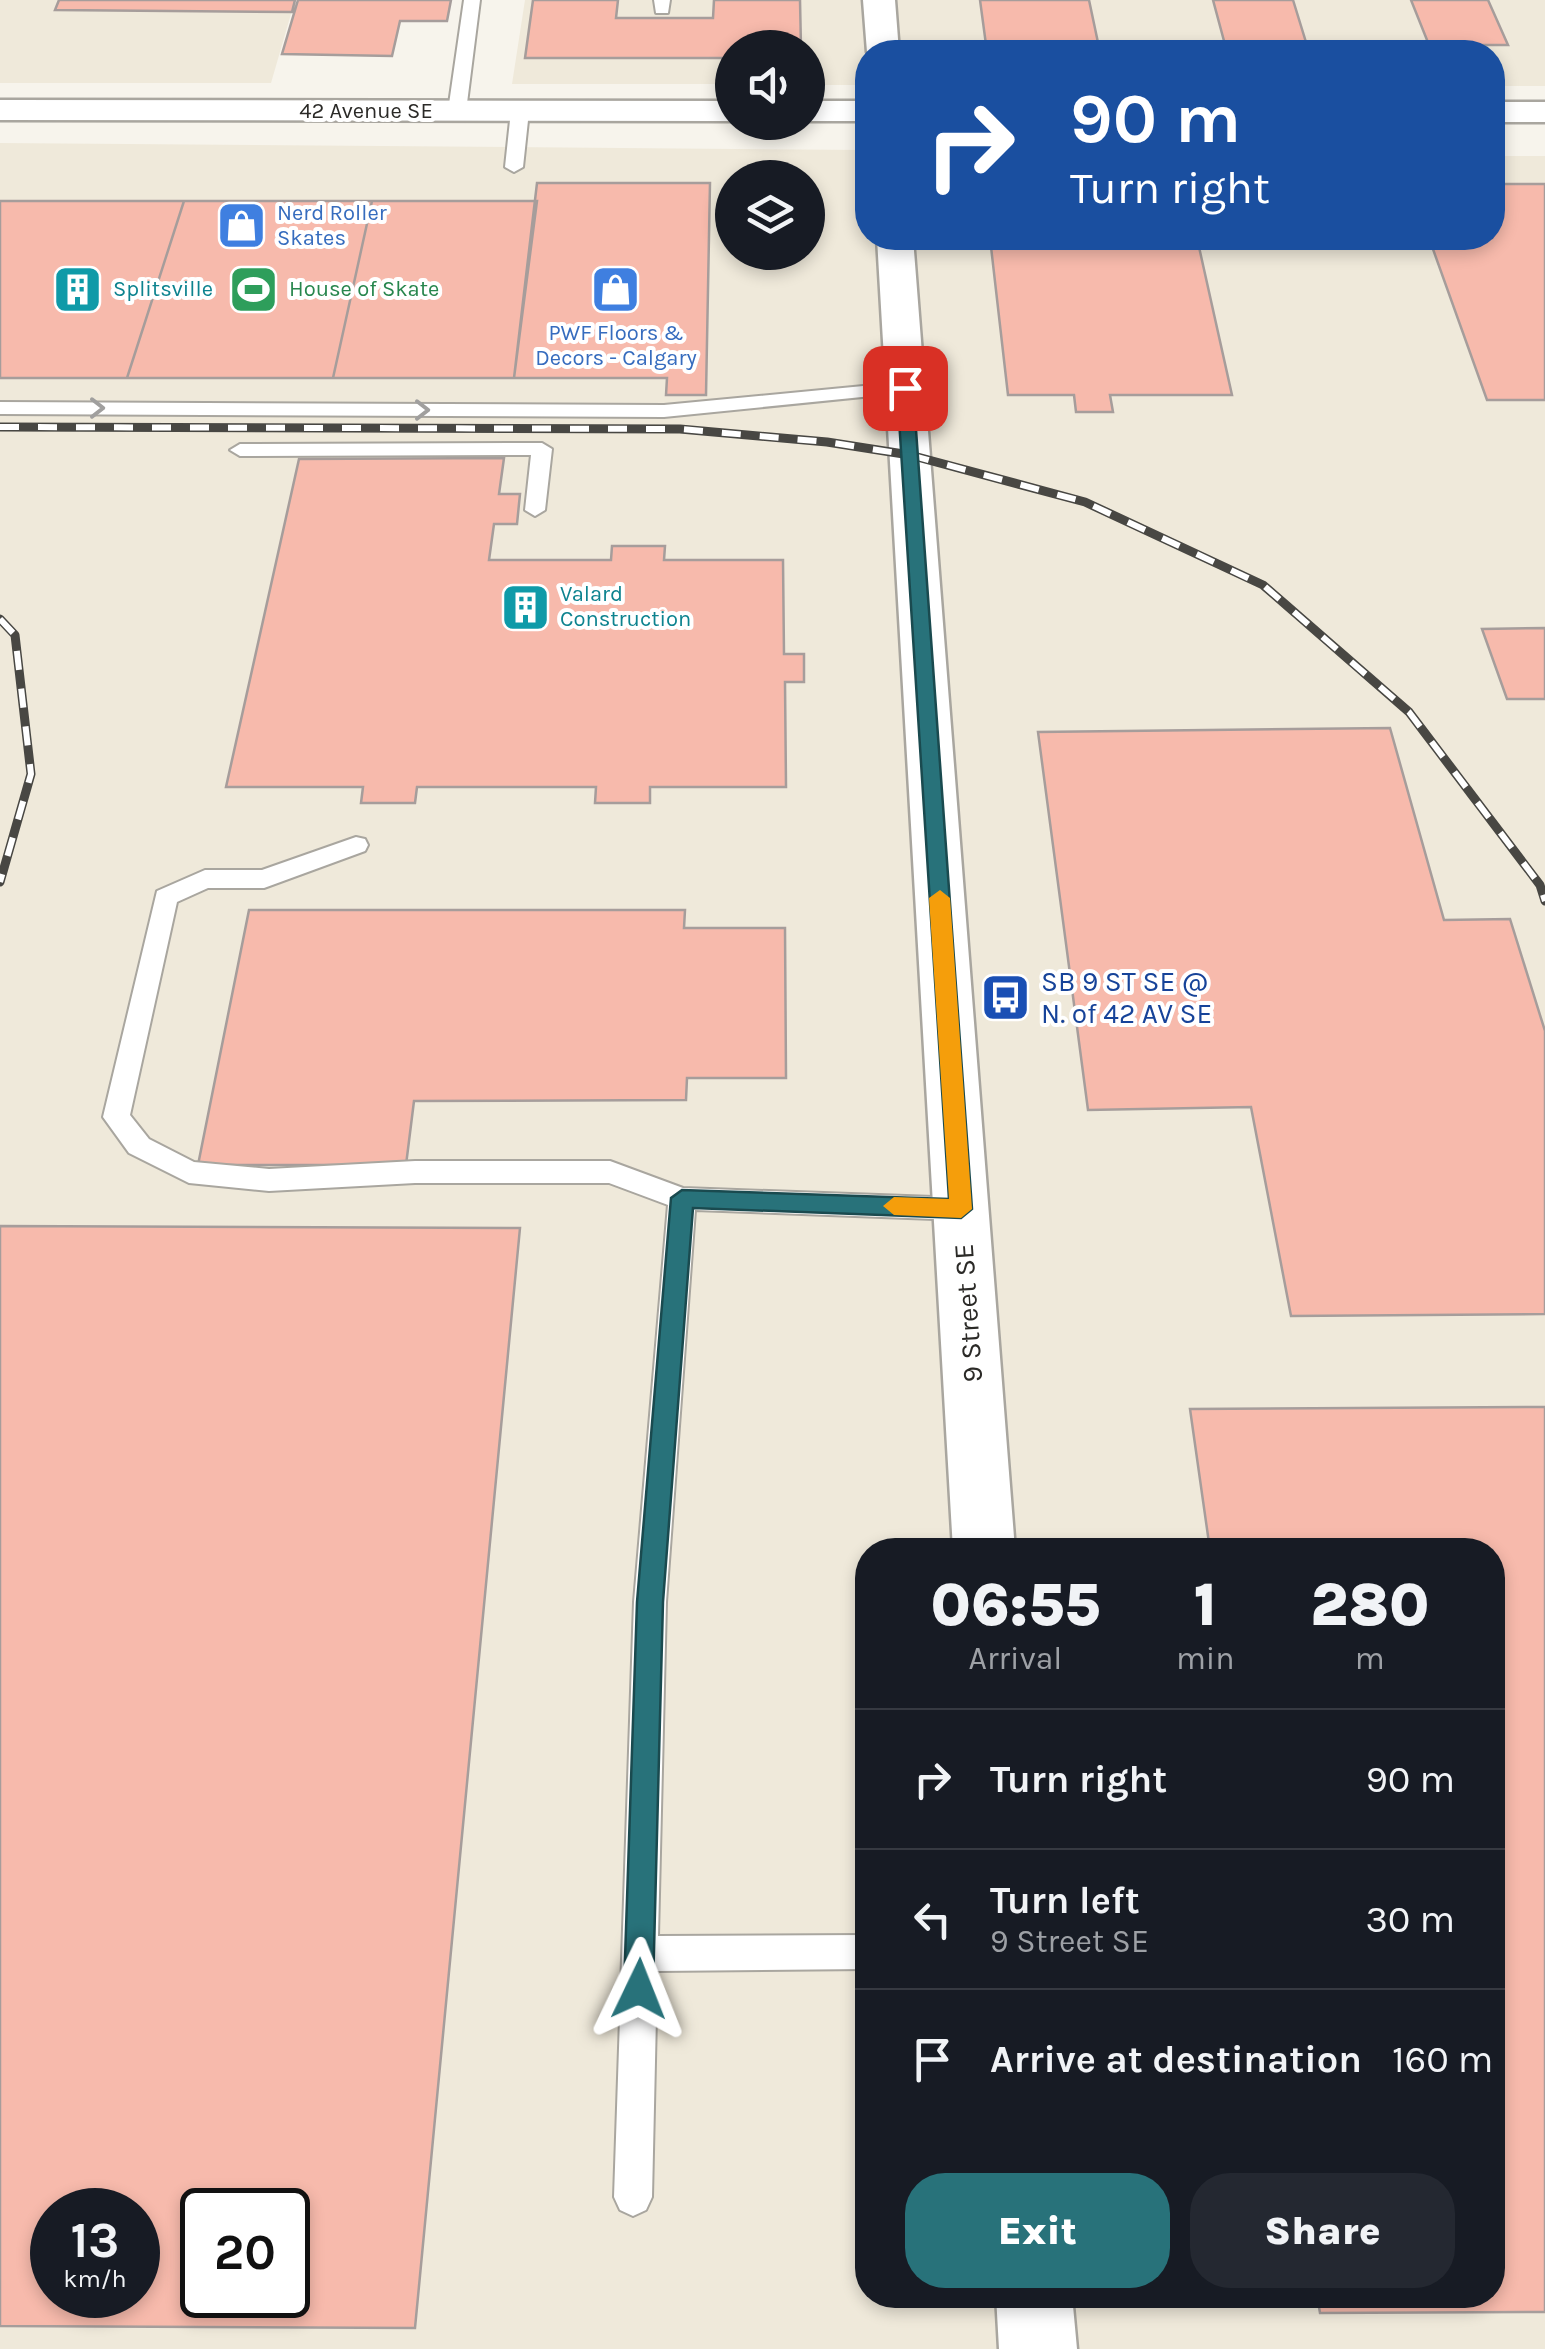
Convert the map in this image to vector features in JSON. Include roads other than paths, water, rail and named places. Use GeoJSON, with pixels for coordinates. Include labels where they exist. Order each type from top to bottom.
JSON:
{"type":"FeatureCollection","features":[{"type":"Feature","properties":{"kind":"street"},"geometry":{"type":"LineString","coordinates":[[878,0],[881,40]]}},
{"type":"Feature","properties":{"kind":"street","name":"42 Avenue SE"},"geometry":{"type":"LineString","coordinates":[[0,110],[715,111]]}},
{"type":"Feature","properties":{"kind":"street"},"geometry":{"type":"LineString","coordinates":[[825,111],[855,111]]}},
{"type":"Feature","properties":{"kind":"street"},"geometry":{"type":"LineString","coordinates":[[1505,112],[1545,112]]}},
{"type":"Feature","properties":{"kind":"street","name":"9 Street SE"},"geometry":{"type":"LineString","coordinates":[[896,250],[983,1538]]}},
{"type":"Feature","properties":{"kind":"street"},"geometry":{"type":"LineString","coordinates":[[1035,2308],[1038,2349]]}},
{"type":"Feature","properties":{"kind":"lane"},"geometry":{"type":"LineString","coordinates":[[457,111],[472,0]]}},
{"type":"Feature","properties":{"kind":"lane"},"geometry":{"type":"LineString","coordinates":[[514,167],[520,111]]}},
{"type":"Feature","properties":{"kind":"lane"},"geometry":{"type":"LineString","coordinates":[[0,408],[664,411],[905,388]]}},
{"type":"Feature","properties":{"kind":"lane"},"geometry":{"type":"LineString","coordinates":[[240,450],[542,449],[535,510]]}},
{"type":"Feature","properties":{"kind":"lane"},"geometry":{"type":"LineString","coordinates":[[356,846],[264,879],[205,879],[166,896],[116,1117],[140,1146],[189,1172],[269,1180],[415,1172],[610,1172],[682,1198],[961,1209]]}},
{"type":"Feature","properties":{"kind":"lane"},"geometry":{"type":"LineString","coordinates":[[632,2197],[650,1602],[682,1198]]}},
{"type":"Feature","properties":{"kind":"lane"},"geometry":{"type":"LineString","coordinates":[[640,1954],[855,1952]]}},
{"type":"Feature","properties":{"kind":"railway"},"geometry":{"type":"LineString","coordinates":[[0,427],[680,429],[827,442],[910,455],[1085,502],[1263,585],[1409,712],[1540,885],[1545,901]]}},
{"type":"Feature","properties":{"kind":"railway"},"geometry":{"type":"LineString","coordinates":[[0,619],[15,635],[31,774],[0,882]]}},
{"type":"Feature","properties":{"kind":"place","name":"Nerd Roller Skates"},"geometry":{"type":"Point","coordinates":[242,226]}},
{"type":"Feature","properties":{"kind":"place","name":"Splitsville"},"geometry":{"type":"Point","coordinates":[78,289]}},
{"type":"Feature","properties":{"kind":"place","name":"House of Skate"},"geometry":{"type":"Point","coordinates":[254,289]}},
{"type":"Feature","properties":{"kind":"place","name":"PWF Floors & Decors - Calgary"},"geometry":{"type":"Point","coordinates":[616,289]}},
{"type":"Feature","properties":{"kind":"place","name":"Valard Construction"},"geometry":{"type":"Point","coordinates":[525,607]}},
{"type":"Feature","properties":{"kind":"place","name":"SB 9 ST SE @ N. of 42 AV SE"},"geometry":{"type":"Point","coordinates":[1006,997]}}]}
